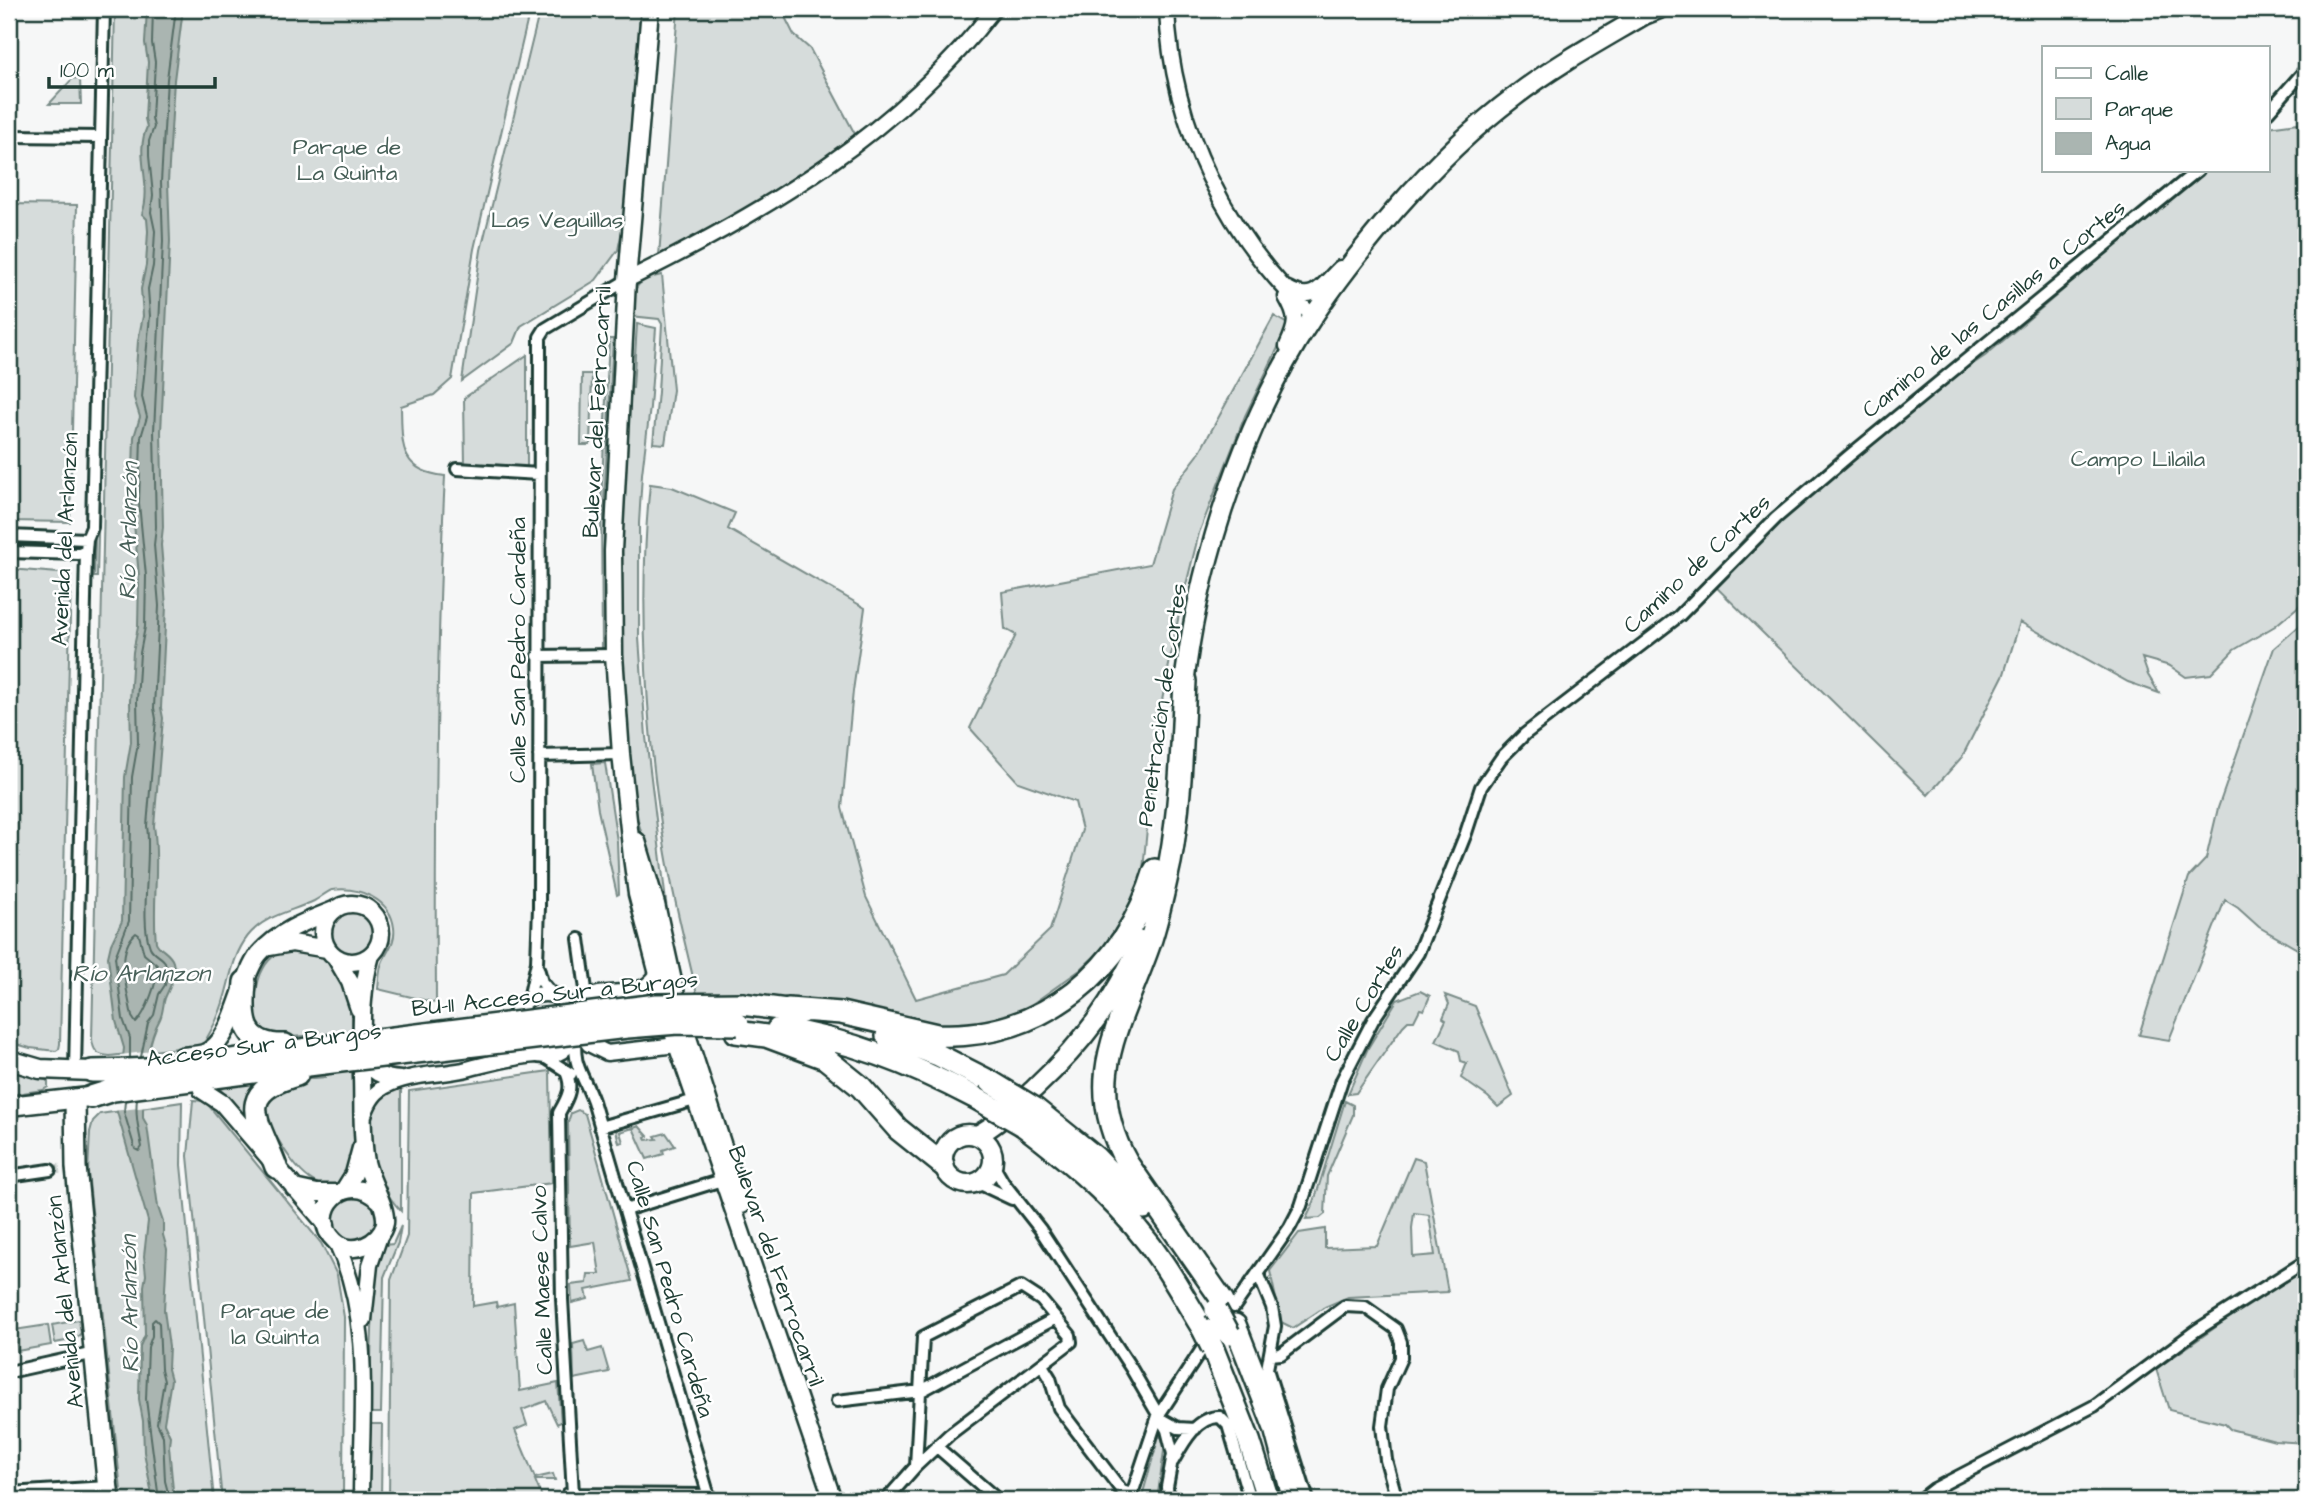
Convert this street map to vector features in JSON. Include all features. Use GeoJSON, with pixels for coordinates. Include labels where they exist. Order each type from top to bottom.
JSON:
{"type":"FeatureCollection","features":[{"type":"Feature","properties":{"kind":"highway"},"geometry":{"type":"LineString","coordinates":[[788,1009],[841,1013],[937,1035],[973,1035],[1005,1028],[1025,1020],[1054,1006],[1082,987],[1121,944],[1155,871],[1185,681]]}},
{"type":"Feature","properties":{"kind":"highway"},"geometry":{"type":"LineString","coordinates":[[1185,681],[1180,784],[1170,862],[1149,943],[1109,1051],[1105,1103],[1117,1146],[1227,1315],[1275,1428],[1292,1500]]}},
{"type":"Feature","properties":{"kind":"highway"},"geometry":{"type":"LineString","coordinates":[[245,982],[244,1016],[247,1028],[255,1038],[264,1042],[296,1044],[318,1056],[302,1073],[264,1090],[257,1102],[255,1116],[276,1167]]}},
{"type":"Feature","properties":{"kind":"highway","name":"BU-11 Acceso Sur a Burgos"},"geometry":{"type":"LineString","coordinates":[[318,1056],[656,1005],[738,1020],[788,1009],[821,1016],[917,1046],[991,1082],[1020,1117]]}},
{"type":"Feature","properties":{"kind":"highway"},"geometry":{"type":"LineString","coordinates":[[738,1020],[808,1034],[886,1056],[1020,1117],[1096,1158],[1157,1223],[1227,1315]]}},
{"type":"Feature","properties":{"kind":"highway"},"geometry":{"type":"LineString","coordinates":[[738,1020],[766,1036],[825,1058],[861,1087],[898,1129],[943,1165]]}},
{"type":"Feature","properties":{"kind":"highway","name":"Acceso Sur a Burgos"},"geometry":{"type":"LineString","coordinates":[[84,1071],[202,1071],[318,1056],[610,1030],[630,1034],[689,1031],[738,1020]]}},
{"type":"Feature","properties":{"kind":"highway"},"geometry":{"type":"LineString","coordinates":[[89,1097],[114,1099],[202,1071]]}},
{"type":"Feature","properties":{"kind":"highway","name":"Avenida del Arlanzón"},"geometry":{"type":"LineString","coordinates":[[89,1097],[71,1167],[95,1353],[108,1493]]}},
{"type":"Feature","properties":{"kind":"highway"},"geometry":{"type":"LineString","coordinates":[[1020,1117],[1094,1183],[1123,1213],[1164,1265],[1206,1343],[1241,1418],[1268,1500]]}},
{"type":"Feature","properties":{"kind":"main road","name":"Bulevar del Ferrocarril"},"geometry":{"type":"LineString","coordinates":[[650,9],[627,280],[615,486],[612,593],[621,754],[637,894],[690,1101],[722,1180],[833,1500]]}},
{"type":"Feature","properties":{"kind":"main road","name":"Penetración de Cortes"},"geometry":{"type":"LineString","coordinates":[[986,1148],[1020,1117],[1083,1039],[1117,990],[1144,933],[1164,869],[1185,681],[1193,625],[1207,565],[1223,510],[1259,418],[1293,349],[1374,235],[1420,182],[1472,131],[1514,97],[1593,45],[1659,9]]}},
{"type":"Feature","properties":{"kind":"main road","name":"Bulevar del Ferrocarril"},"geometry":{"type":"LineString","coordinates":[[629,818],[656,904],[680,1013],[844,1500]]}},
{"type":"Feature","properties":{"kind":"main road"},"geometry":{"type":"LineString","coordinates":[[345,904],[358,904],[374,914],[382,932],[379,945],[371,956],[360,1012],[363,1126],[367,1167],[384,1211],[385,1222],[381,1233],[367,1246],[357,1248],[336,1242],[326,1224],[222,1103],[202,1071],[226,1028],[254,961],[285,931],[334,910],[345,904]]}},
{"type":"Feature","properties":{"kind":"main road"},"geometry":{"type":"LineString","coordinates":[[334,910],[323,928],[323,939],[350,982],[360,1012]]}},
{"type":"Feature","properties":{"kind":"main road"},"geometry":{"type":"LineString","coordinates":[[266,947],[292,943],[332,953],[351,962],[362,961],[371,956]]}},
{"type":"Feature","properties":{"kind":"main road"},"geometry":{"type":"LineString","coordinates":[[9,1060],[29,1067],[84,1071],[89,1097],[9,1107]]}},
{"type":"Feature","properties":{"kind":"main road"},"geometry":{"type":"LineString","coordinates":[[326,1224],[325,1213],[329,1203],[351,1181],[357,1164],[363,1126]]}},
{"type":"Feature","properties":{"kind":"main road"},"geometry":{"type":"LineString","coordinates":[[969,1133],[986,1148],[987,1175],[976,1182],[960,1183],[947,1173],[943,1165],[944,1150],[954,1137],[969,1133]]}},
{"type":"Feature","properties":{"kind":"main road"},"geometry":{"type":"LineString","coordinates":[[294,1188],[317,1193],[364,1189],[380,1201]]}},
{"type":"Feature","properties":{"kind":"street","name":"Avenida del Arlanzón"},"geometry":{"type":"LineString","coordinates":[[84,1071],[86,545],[92,527],[104,9]]}},
{"type":"Feature","properties":{"kind":"street"},"geometry":{"type":"LineString","coordinates":[[627,280],[731,226],[840,158],[915,97],[953,59],[994,9]]}},
{"type":"Feature","properties":{"kind":"street"},"geometry":{"type":"LineString","coordinates":[[1167,9],[1176,80],[1213,183],[1258,259],[1314,317]]}},
{"type":"Feature","properties":{"kind":"street"},"geometry":{"type":"LineString","coordinates":[[2270,110],[2306,69]]}},
{"type":"Feature","properties":{"kind":"street"},"geometry":{"type":"LineString","coordinates":[[9,136],[101,137]]}},
{"type":"Feature","properties":{"kind":"street","name":"Camino de las Casillas a Cortes"},"geometry":{"type":"LineString","coordinates":[[1850,454],[2196,172]]}},
{"type":"Feature","properties":{"kind":"street"},"geometry":{"type":"LineString","coordinates":[[1279,283],[1295,293],[1314,293],[1374,235]]}},
{"type":"Feature","properties":{"kind":"street","name":"Calle San Pedro Cardeña"},"geometry":{"type":"LineString","coordinates":[[529,999],[537,962],[539,907],[540,337],[545,329],[627,280]]}},
{"type":"Feature","properties":{"kind":"street"},"geometry":{"type":"LineString","coordinates":[[1259,418],[1269,382],[1295,329],[1294,311],[1279,283]]}},
{"type":"Feature","properties":{"kind":"street","name":"Camino de Cortes"},"geometry":{"type":"LineString","coordinates":[[1481,787],[1501,758],[1525,734],[1678,616],[1776,518],[1850,454]]}},
{"type":"Feature","properties":{"kind":"street"},"geometry":{"type":"LineString","coordinates":[[457,469],[539,474]]}},
{"type":"Feature","properties":{"kind":"street"},"geometry":{"type":"LineString","coordinates":[[9,536],[86,545]]}},
{"type":"Feature","properties":{"kind":"street"},"geometry":{"type":"LineString","coordinates":[[9,552],[79,554],[86,545]]}},
{"type":"Feature","properties":{"kind":"street"},"geometry":{"type":"LineString","coordinates":[[538,656],[614,655]]}},
{"type":"Feature","properties":{"kind":"street"},"geometry":{"type":"LineString","coordinates":[[539,756],[621,754]]}},
{"type":"Feature","properties":{"kind":"street","name":"Calle Cortes"},"geometry":{"type":"LineString","coordinates":[[1227,1315],[1290,1227],[1301,1206],[1336,1093],[1373,1020],[1418,953],[1481,787]]}},
{"type":"Feature","properties":{"kind":"street"},"geometry":{"type":"LineString","coordinates":[[363,1126],[367,1106],[377,1092],[389,1084],[512,1056],[540,1056],[563,1050],[576,1026],[579,1006],[587,997],[643,988],[663,968],[664,960],[655,919],[656,904]]}},
{"type":"Feature","properties":{"kind":"street"},"geometry":{"type":"LineString","coordinates":[[579,939],[587,997]]}},
{"type":"Feature","properties":{"kind":"street","name":"Calle San Pedro Cardeña"},"geometry":{"type":"LineString","coordinates":[[537,962],[542,982],[553,995]]}},
{"type":"Feature","properties":{"kind":"street"},"geometry":{"type":"LineString","coordinates":[[484,1064],[514,1027],[519,1010],[529,999],[538,995],[553,995],[566,1002],[576,1026],[589,1044],[607,1053],[677,1045]]}},
{"type":"Feature","properties":{"kind":"street","name":"Calle San Pedro Cardeña"},"geometry":{"type":"LineString","coordinates":[[576,1026],[575,1063],[589,1090],[709,1498]]}},
{"type":"Feature","properties":{"kind":"street"},"geometry":{"type":"LineString","coordinates":[[514,1027],[522,1047],[565,1070],[589,1090]]}},
{"type":"Feature","properties":{"kind":"street","name":"Bulevar del Ferrocarril"},"geometry":{"type":"LineString","coordinates":[[677,1045],[683,1047],[689,1056],[715,1133],[721,1140]]}},
{"type":"Feature","properties":{"kind":"street"},"geometry":{"type":"LineString","coordinates":[[362,1055],[370,1069],[377,1074],[390,1079],[406,1079]]}},
{"type":"Feature","properties":{"kind":"street","name":"Calle Maese Calvo"},"geometry":{"type":"LineString","coordinates":[[565,1070],[571,1084],[568,1098],[559,1113],[562,1299],[571,1494],[709,1498]]}},
{"type":"Feature","properties":{"kind":"street"},"geometry":{"type":"LineString","coordinates":[[600,1127],[690,1101]]}},
{"type":"Feature","properties":{"kind":"street"},"geometry":{"type":"LineString","coordinates":[[986,1148],[1017,1202],[1040,1229],[1131,1368],[1171,1439],[1173,1462]]}},
{"type":"Feature","properties":{"kind":"street"},"geometry":{"type":"LineString","coordinates":[[9,1176],[50,1170]]}},
{"type":"Feature","properties":{"kind":"street"},"geometry":{"type":"LineString","coordinates":[[625,1210],[722,1180]]}},
{"type":"Feature","properties":{"kind":"street"},"geometry":{"type":"LineString","coordinates":[[976,1182],[1017,1202]]}},
{"type":"Feature","properties":{"kind":"street"},"geometry":{"type":"LineString","coordinates":[[361,1500],[362,1346],[368,1277],[381,1233]]}},
{"type":"Feature","properties":{"kind":"street"},"geometry":{"type":"LineString","coordinates":[[336,1242],[355,1297],[362,1346]]}},
{"type":"Feature","properties":{"kind":"street"},"geometry":{"type":"LineString","coordinates":[[1920,1500],[1934,1489],[2094,1406],[2197,1330],[2306,1261]]}},
{"type":"Feature","properties":{"kind":"street"},"geometry":{"type":"LineString","coordinates":[[1258,1273],[1272,1307],[1275,1326],[1268,1369],[1308,1500]]}},
{"type":"Feature","properties":{"kind":"street"},"geometry":{"type":"LineString","coordinates":[[887,1500],[916,1466],[950,1434],[1071,1342],[1070,1335],[1041,1300],[1021,1287],[923,1337],[916,1466]]}},
{"type":"Feature","properties":{"kind":"street"},"geometry":{"type":"LineString","coordinates":[[1270,1355],[1281,1354],[1345,1306],[1365,1307],[1396,1329],[1401,1342],[1401,1358],[1387,1389],[1382,1426],[1386,1460],[1397,1500]]}},
{"type":"Feature","properties":{"kind":"street"},"geometry":{"type":"LineString","coordinates":[[837,1401],[921,1391],[1056,1318]]}},
{"type":"Feature","properties":{"kind":"street"},"geometry":{"type":"LineString","coordinates":[[1042,1365],[1050,1378],[1059,1408],[1122,1491],[1131,1497],[1158,1416],[1206,1343]]}},
{"type":"Feature","properties":{"kind":"street"},"geometry":{"type":"LineString","coordinates":[[9,1372],[95,1353]]}},
{"type":"Feature","properties":{"kind":"street"},"geometry":{"type":"LineString","coordinates":[[1158,1416],[1178,1428],[1195,1429]]}},
{"type":"Feature","properties":{"kind":"street"},"geometry":{"type":"LineString","coordinates":[[1168,1500],[1167,1486],[1173,1462],[1182,1446],[1195,1429],[1210,1418],[1220,1417],[1225,1420],[1250,1500]]}},
{"type":"Feature","properties":{"kind":"street"},"geometry":{"type":"LineString","coordinates":[[937,1447],[998,1500]]}},
{"type":"Feature","properties":{"kind":"street"},"geometry":{"type":"LineString","coordinates":[[9,1493],[108,1493]]}},
{"type":"Feature","properties":{"kind":"green space","name":"Parque de La Quinta"},"geometry":{"type":"Polygon","coordinates":[[[115,9],[530,9],[474,249],[452,379],[434,395],[401,406],[403,444],[411,462],[430,473],[445,476],[437,739],[436,1003],[378,989],[381,966],[394,938],[392,918],[387,909],[372,897],[352,890],[332,890],[314,901],[262,923],[248,936],[237,955],[222,1006],[203,1045],[110,1056],[96,1052],[92,1039],[115,9]]]}},
{"type":"Feature","properties":{"kind":"green space","name":"Las Veguillas"},"geometry":{"type":"Polygon","coordinates":[[[540,9],[643,9],[626,211],[618,250],[596,280],[521,326],[514,343],[462,381],[481,250],[540,9]]]}},
{"type":"Feature","properties":{"kind":"green space"},"geometry":{"type":"Polygon","coordinates":[[[678,9],[781,9],[794,35],[810,49],[856,136],[755,203],[659,256],[678,9]]]}},
{"type":"Feature","properties":{"kind":"green space"},"geometry":{"type":"Polygon","coordinates":[[[73,78],[80,79],[81,104],[49,104],[73,78]]]}},
{"type":"Feature","properties":{"kind":"green space"},"geometry":{"type":"Polygon","coordinates":[[[105,122],[108,122],[97,577],[94,577],[105,122]]]}},
{"type":"Feature","properties":{"kind":"green space","name":"Campo Lilaila"},"geometry":{"type":"Polygon","coordinates":[[[2306,122],[2306,600],[2275,626],[2234,650],[2211,674],[2186,677],[2170,666],[2142,658],[2159,693],[2128,682],[2020,622],[2004,674],[1962,757],[1928,795],[1708,579],[1747,536],[1843,451],[1985,356],[2203,172],[2270,172],[2270,127],[2306,122]]]}},
{"type":"Feature","properties":{"kind":"green space"},"geometry":{"type":"Polygon","coordinates":[[[9,204],[77,205],[70,522],[9,521],[9,204]]]}},
{"type":"Feature","properties":{"kind":"green space"},"geometry":{"type":"Polygon","coordinates":[[[662,275],[673,390],[665,444],[653,443],[662,324],[659,319],[631,316],[636,288],[645,280],[662,275]]]}},
{"type":"Feature","properties":{"kind":"green space"},"geometry":{"type":"Polygon","coordinates":[[[1274,316],[1289,325],[1245,416],[1199,533],[1180,609],[1157,726],[1142,880],[1124,919],[1105,946],[1080,970],[1018,1014],[970,1025],[907,1024],[744,996],[697,994],[676,907],[653,764],[645,622],[646,528],[650,484],[672,487],[735,513],[728,529],[865,608],[853,691],[842,808],[866,897],[916,999],[1003,975],[1050,930],[1082,830],[1075,802],[1018,782],[970,728],[1016,635],[1005,629],[1002,592],[1150,564],[1172,489],[1198,455],[1274,316]]]}},
{"type":"Feature","properties":{"kind":"green space"},"geometry":{"type":"Polygon","coordinates":[[[637,324],[656,328],[639,523],[639,638],[646,737],[667,910],[663,910],[633,803],[621,645],[619,574],[626,388],[633,388],[637,324]]]}},
{"type":"Feature","properties":{"kind":"green space"},"geometry":{"type":"Polygon","coordinates":[[[609,339],[613,339],[604,502],[605,649],[602,649],[601,502],[609,339]]]}},
{"type":"Feature","properties":{"kind":"green space"},"geometry":{"type":"Polygon","coordinates":[[[527,355],[527,469],[465,465],[464,398],[527,355]]]}},
{"type":"Feature","properties":{"kind":"green space"},"geometry":{"type":"Polygon","coordinates":[[[582,374],[592,374],[590,445],[581,445],[582,374]]]}},
{"type":"Feature","properties":{"kind":"green space"},"geometry":{"type":"Polygon","coordinates":[[[9,569],[71,574],[60,1044],[56,1051],[9,1042],[9,569]]]}},
{"type":"Feature","properties":{"kind":"green space"},"geometry":{"type":"Polygon","coordinates":[[[2306,620],[2306,954],[2259,927],[2225,900],[2169,1040],[2139,1035],[2189,877],[2206,859],[2218,808],[2274,648],[2306,620]]]}},
{"type":"Feature","properties":{"kind":"green space"},"geometry":{"type":"Polygon","coordinates":[[[605,763],[617,841],[617,895],[598,810],[592,764],[605,763]]]}},
{"type":"Feature","properties":{"kind":"green space"},"geometry":{"type":"Polygon","coordinates":[[[353,910],[369,916],[375,932],[369,948],[353,954],[337,948],[331,932],[337,916],[353,910]]]}},
{"type":"Feature","properties":{"kind":"green space"},"geometry":{"type":"Polygon","coordinates":[[[287,949],[315,952],[330,962],[345,990],[352,1018],[354,1147],[347,1174],[335,1184],[324,1185],[313,1181],[302,1172],[283,1147],[264,1111],[268,1098],[304,1079],[325,1077],[320,1035],[273,1038],[255,1025],[256,991],[263,970],[276,954],[287,949]]]}},
{"type":"Feature","properties":{"kind":"green space"},"geometry":{"type":"Polygon","coordinates":[[[1420,991],[1430,996],[1424,1010],[1420,1009],[1414,1021],[1408,1021],[1403,1026],[1356,1093],[1348,1094],[1368,1048],[1397,1000],[1420,991]]]}},
{"type":"Feature","properties":{"kind":"green space"},"geometry":{"type":"Polygon","coordinates":[[[1445,995],[1475,1006],[1513,1096],[1498,1107],[1461,1078],[1467,1063],[1461,1061],[1459,1051],[1436,1041],[1446,1020],[1443,1018],[1449,1004],[1445,995]]]}},
{"type":"Feature","properties":{"kind":"green space"},"geometry":{"type":"Polygon","coordinates":[[[9,1069],[46,1080],[48,1087],[9,1095],[9,1069]]]}},
{"type":"Feature","properties":{"kind":"green space","name":"Parque de la Quinta"},"geometry":{"type":"Polygon","coordinates":[[[550,1071],[552,1183],[474,1193],[473,1306],[496,1302],[497,1307],[514,1303],[520,1391],[558,1383],[561,1422],[557,1424],[546,1401],[522,1410],[527,1425],[515,1430],[535,1478],[553,1474],[555,1480],[535,1480],[543,1500],[389,1500],[391,1280],[407,1236],[409,1091],[550,1071]]]}},
{"type":"Feature","properties":{"kind":"green space"},"geometry":{"type":"Polygon","coordinates":[[[259,1081],[249,1093],[247,1118],[217,1086],[259,1081]]]}},
{"type":"Feature","properties":{"kind":"green space"},"geometry":{"type":"Polygon","coordinates":[[[401,1087],[401,1211],[377,1173],[371,1131],[376,1101],[389,1090],[401,1087]]]}},
{"type":"Feature","properties":{"kind":"green space","name":"Parque de la Quinta"},"geometry":{"type":"Polygon","coordinates":[[[193,1100],[204,1101],[210,1107],[321,1243],[337,1275],[344,1317],[343,1500],[222,1500],[188,1156],[193,1100]]]}},
{"type":"Feature","properties":{"kind":"green space"},"geometry":{"type":"Polygon","coordinates":[[[1345,1101],[1353,1105],[1353,1115],[1327,1176],[1325,1214],[1320,1218],[1306,1219],[1314,1202],[1345,1101]]]}},
{"type":"Feature","properties":{"kind":"green space"},"geometry":{"type":"Polygon","coordinates":[[[182,1102],[181,1165],[214,1500],[122,1500],[88,1172],[90,1132],[93,1121],[100,1114],[182,1102]]]}},
{"type":"Feature","properties":{"kind":"green space"},"geometry":{"type":"Polygon","coordinates":[[[578,1110],[585,1114],[632,1281],[586,1290],[588,1299],[572,1303],[571,1285],[587,1283],[588,1274],[600,1274],[595,1242],[570,1246],[568,1122],[571,1113],[578,1110]]]}},
{"type":"Feature","properties":{"kind":"green space"},"geometry":{"type":"Polygon","coordinates":[[[633,1125],[634,1128],[639,1126],[648,1136],[645,1137],[646,1140],[657,1139],[655,1136],[666,1133],[675,1146],[663,1150],[664,1154],[647,1159],[633,1128],[620,1132],[623,1142],[619,1143],[616,1130],[633,1125]]]}},
{"type":"Feature","properties":{"kind":"green space"},"geometry":{"type":"Polygon","coordinates":[[[1414,1158],[1424,1161],[1448,1292],[1348,1297],[1325,1307],[1293,1328],[1281,1322],[1270,1271],[1299,1233],[1325,1229],[1325,1248],[1377,1246],[1414,1158]],[[1414,1213],[1413,1257],[1435,1255],[1429,1215],[1414,1213]]]}},
{"type":"Feature","properties":{"kind":"green space"},"geometry":{"type":"Polygon","coordinates":[[[355,1197],[370,1203],[376,1218],[370,1233],[355,1239],[340,1233],[334,1218],[340,1203],[355,1197]]]}},
{"type":"Feature","properties":{"kind":"green space"},"geometry":{"type":"Polygon","coordinates":[[[401,1226],[398,1243],[384,1277],[381,1413],[369,1413],[374,1276],[384,1245],[393,1244],[401,1226]]]}},
{"type":"Feature","properties":{"kind":"green space"},"geometry":{"type":"Polygon","coordinates":[[[2306,1267],[2306,1443],[2275,1441],[2230,1429],[2225,1424],[2169,1410],[2156,1369],[2306,1267]]]}},
{"type":"Feature","properties":{"kind":"green space"},"geometry":{"type":"Polygon","coordinates":[[[79,1320],[81,1333],[76,1339],[55,1343],[52,1325],[79,1320]]]}},
{"type":"Feature","properties":{"kind":"green space"},"geometry":{"type":"Polygon","coordinates":[[[48,1325],[51,1345],[17,1351],[14,1330],[48,1325]]]}},
{"type":"Feature","properties":{"kind":"green space"},"geometry":{"type":"Polygon","coordinates":[[[584,1341],[588,1352],[602,1348],[609,1372],[574,1379],[573,1344],[584,1341]]]}},
{"type":"Feature","properties":{"kind":"green space"},"geometry":{"type":"Polygon","coordinates":[[[369,1424],[382,1424],[381,1500],[369,1500],[369,1424]]]}},
{"type":"Feature","properties":{"kind":"green space"},"geometry":{"type":"Polygon","coordinates":[[[1159,1436],[1164,1439],[1165,1444],[1157,1500],[1141,1500],[1159,1436]]]}},
{"type":"Feature","properties":{"kind":"water","name":"Río Arlanzon"},"geometry":{"type":"Polygon","coordinates":[[[147,9],[183,9],[174,80],[168,182],[170,241],[161,432],[161,545],[166,606],[161,708],[163,718],[154,826],[156,942],[172,959],[174,972],[161,1017],[151,1040],[143,1110],[167,1249],[164,1310],[171,1380],[164,1423],[170,1436],[173,1490],[178,1500],[153,1500],[144,1452],[139,1399],[140,1346],[145,1335],[144,1256],[148,1221],[117,1112],[124,1048],[116,1021],[108,957],[122,921],[125,777],[131,742],[130,701],[133,652],[138,627],[139,576],[132,503],[134,437],[140,417],[134,398],[138,341],[143,316],[141,289],[148,231],[147,219],[142,214],[146,192],[142,148],[147,127],[147,9]]]}},
{"type":"Feature","properties":{"kind":"pier"},"geometry":{"type":"Polygon","coordinates":[[[152,1051],[147,1107],[113,1111],[120,1055],[152,1051]]]}},
{"type":"Feature","properties":{"kind":"tunnel"},"geometry":{"type":"LineString","coordinates":[[50,1170],[67,1168]]}},
{"type":"Feature","properties":{"kind":"water label","name":"Río Arlanzón"},"geometry":{"type":"Point","coordinates":[129,531]}},
{"type":"Feature","properties":{"kind":"water label","name":"Río Arlanzón"},"geometry":{"type":"Point","coordinates":[130,1304]}}]}
